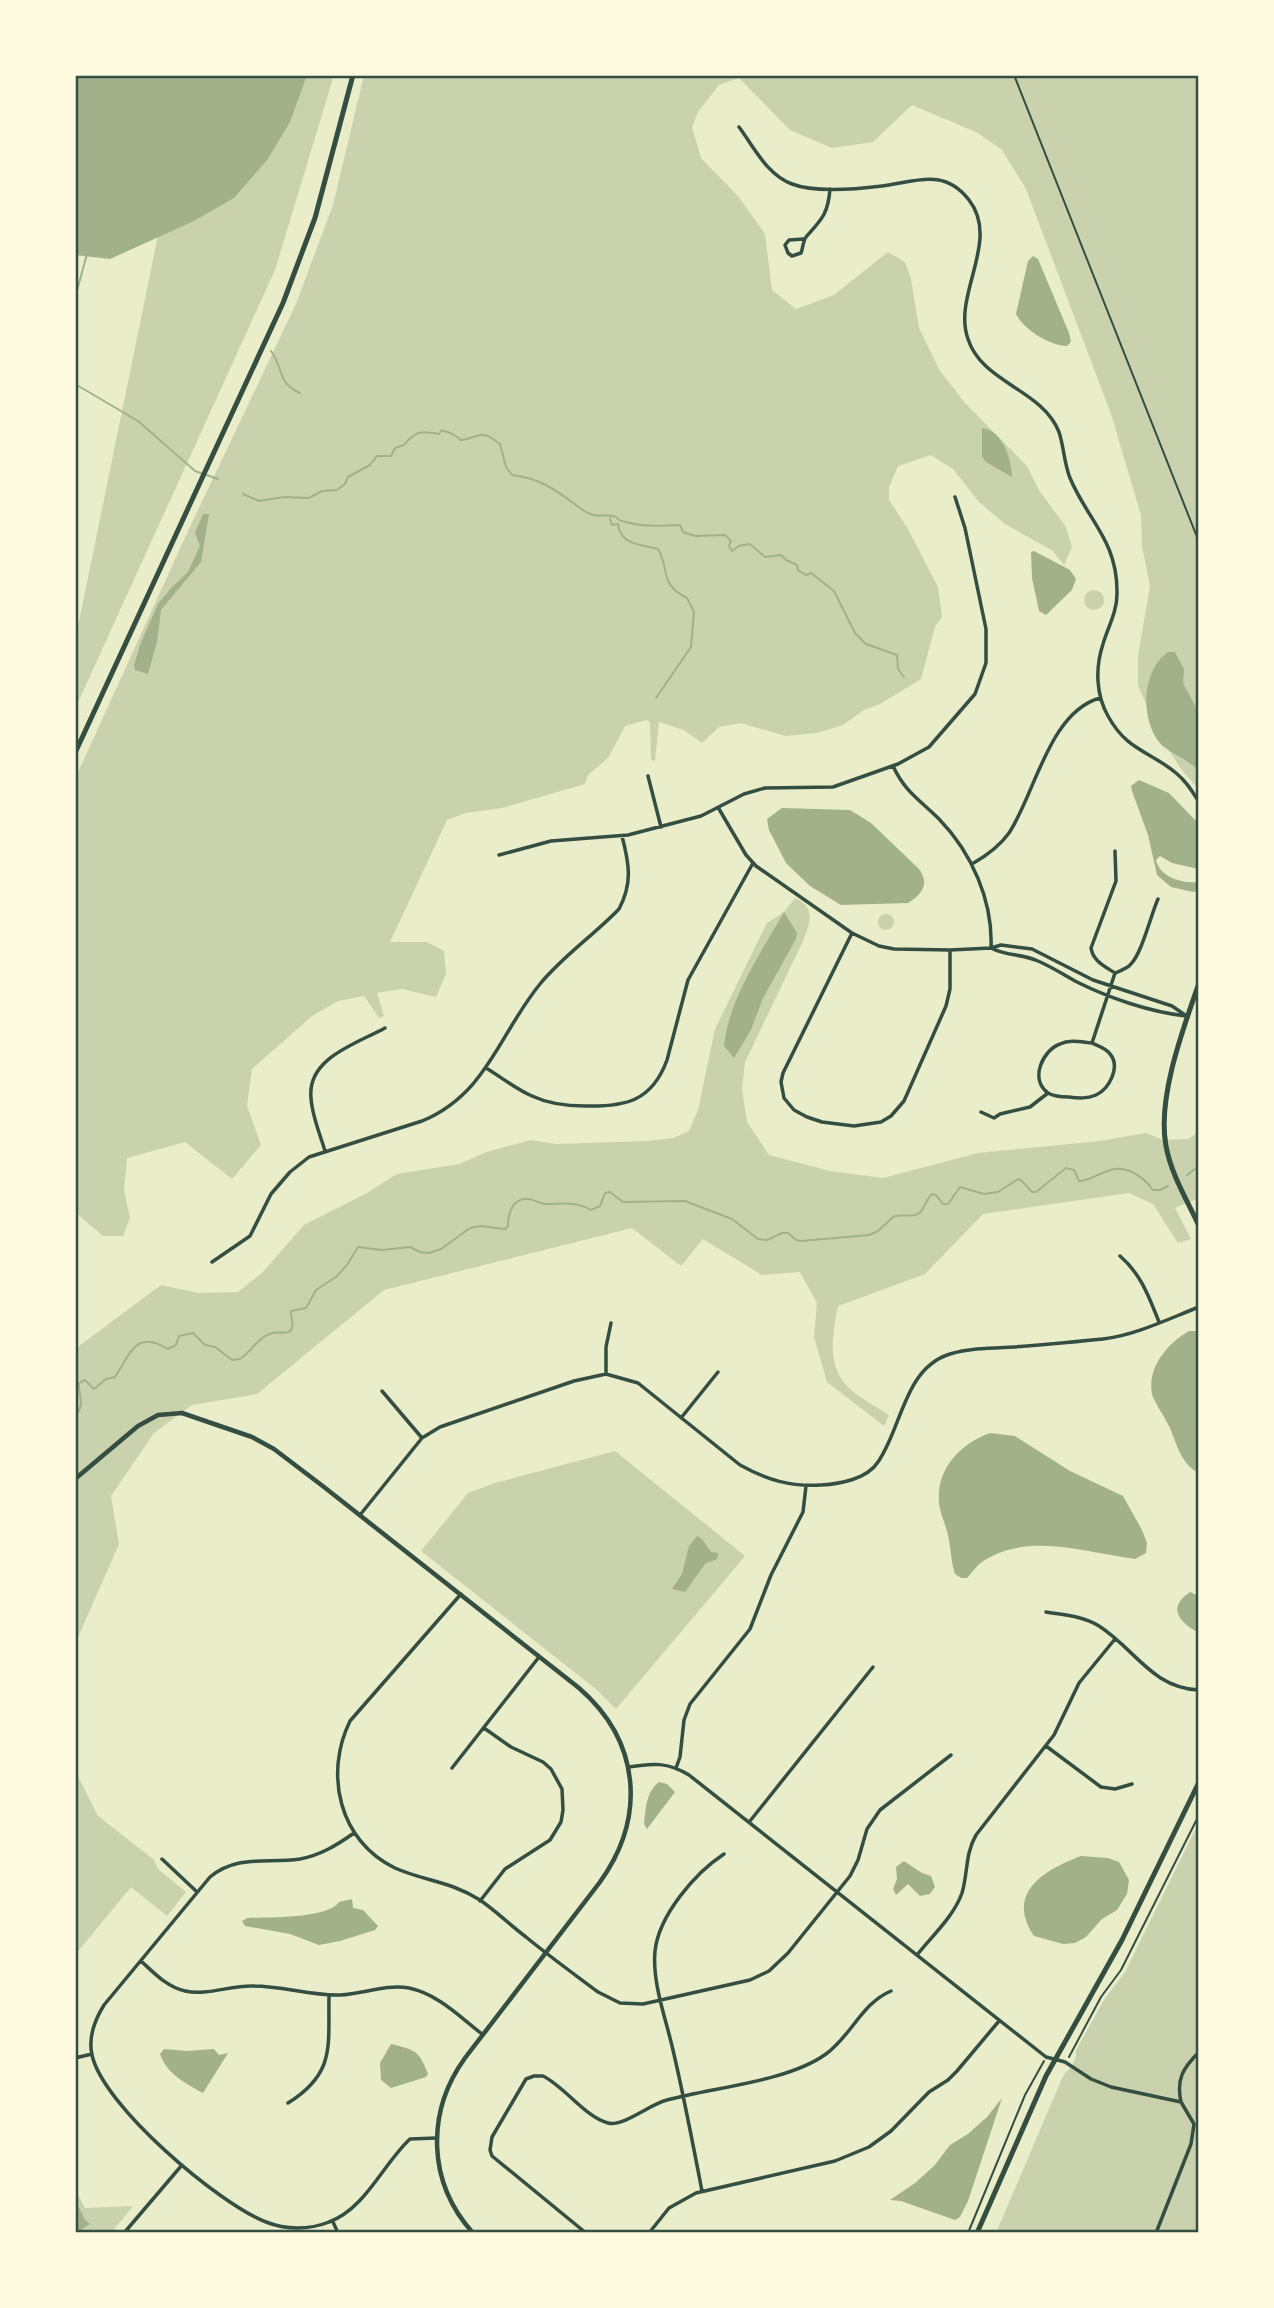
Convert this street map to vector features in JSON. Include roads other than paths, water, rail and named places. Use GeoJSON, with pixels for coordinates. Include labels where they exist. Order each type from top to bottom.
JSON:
{"type":"FeatureCollection","features":[{"type":"Feature","properties":{"kind":"main road"},"geometry":{"type":"LineString","coordinates":[[75,753],[283,303],[303,253],[324,186],[353,75]]}},
{"type":"Feature","properties":{"kind":"main road"},"geometry":{"type":"LineString","coordinates":[[1199,983],[1168,1086],[1164,1125],[1170,1164],[1199,1226]]}},
{"type":"Feature","properties":{"kind":"main road"},"geometry":{"type":"LineString","coordinates":[[977,2233],[1054,2059],[1131,1923],[1199,1782]]}},
{"type":"Feature","properties":{"kind":"street"},"geometry":{"type":"LineString","coordinates":[[739,127],[770,170],[792,184],[830,188],[878,187],[926,178],[954,186],[971,202],[980,224],[980,237],[965,311],[968,341],[983,364],[1040,404],[1049,416],[1058,430],[1071,481],[1106,540],[1113,558],[1118,595],[1098,662],[1100,698],[1108,716],[1125,740],[1179,774],[1199,802]]}},
{"type":"Feature","properties":{"kind":"street"},"geometry":{"type":"LineString","coordinates":[[804,239],[789,240],[785,245],[788,253],[792,256],[801,253],[804,239],[818,226],[829,206],[830,188]]}},
{"type":"Feature","properties":{"kind":"street"},"geometry":{"type":"LineString","coordinates":[[499,855],[551,841],[622,836],[661,827],[701,816],[744,794],[765,788],[833,787],[914,756],[941,734],[975,694],[986,663],[986,629],[965,528],[955,497]]}},
{"type":"Feature","properties":{"kind":"street"},"geometry":{"type":"LineString","coordinates":[[972,864],[999,846],[1009,832],[1042,763],[1074,712],[1089,701],[1100,698]]}},
{"type":"Feature","properties":{"kind":"street"},"geometry":{"type":"LineString","coordinates":[[893,766],[905,788],[951,832],[972,864],[985,901],[991,948]]}},
{"type":"Feature","properties":{"kind":"street"},"geometry":{"type":"LineString","coordinates":[[648,776],[661,827]]}},
{"type":"Feature","properties":{"kind":"street"},"geometry":{"type":"LineString","coordinates":[[718,809],[753,863],[852,933],[879,946],[894,949],[950,950],[1001,945],[1032,949],[1111,987],[1172,1006],[1188,1017]]}},
{"type":"Feature","properties":{"kind":"street"},"geometry":{"type":"LineString","coordinates":[[212,1262],[250,1236],[271,1194],[290,1172],[309,1157],[439,1114],[468,1093],[541,983],[619,909],[629,885],[630,872],[622,836]]}},
{"type":"Feature","properties":{"kind":"street"},"geometry":{"type":"LineString","coordinates":[[1115,851],[1116,881],[1091,948],[1094,957],[1115,973]]}},
{"type":"Feature","properties":{"kind":"street"},"geometry":{"type":"LineString","coordinates":[[485,1068],[532,1096],[564,1105],[622,1105],[646,1093],[663,1072],[688,979],[753,863]]}},
{"type":"Feature","properties":{"kind":"street"},"geometry":{"type":"LineString","coordinates":[[1092,1043],[1115,973],[1133,961],[1150,926],[1157,899]]}},
{"type":"Feature","properties":{"kind":"street"},"geometry":{"type":"LineString","coordinates":[[852,933],[781,1082],[784,1098],[794,1110],[815,1120],[838,1125],[870,1125],[881,1122],[891,1116],[904,1101],[946,1006],[950,989],[950,950]]}},
{"type":"Feature","properties":{"kind":"street"},"geometry":{"type":"LineString","coordinates":[[991,948],[1038,961],[1108,995],[1170,1015],[1188,1017]]}},
{"type":"Feature","properties":{"kind":"street"},"geometry":{"type":"LineString","coordinates":[[325,1151],[312,1106],[311,1087],[314,1077],[325,1062],[385,1028]]}},
{"type":"Feature","properties":{"kind":"street"},"geometry":{"type":"LineString","coordinates":[[1066,1041],[1092,1043],[1103,1048],[1112,1057],[1114,1070],[1107,1086],[1096,1095],[1083,1098],[1059,1097],[1048,1093],[1042,1086],[1039,1073],[1047,1052],[1066,1041]]}},
{"type":"Feature","properties":{"kind":"street"},"geometry":{"type":"LineString","coordinates":[[981,1112],[994,1118],[1030,1107],[1048,1093]]}},
{"type":"Feature","properties":{"kind":"street"},"geometry":{"type":"LineString","coordinates":[[1120,1256],[1138,1275],[1159,1323]]}},
{"type":"Feature","properties":{"kind":"street"},"geometry":{"type":"LineString","coordinates":[[360,1515],[422,1438],[440,1427],[529,1395],[606,1374],[639,1383],[740,1465],[759,1476],[777,1482],[806,1486],[852,1480],[878,1464],[919,1375],[948,1354],[1106,1338],[1131,1333],[1199,1307]]}},
{"type":"Feature","properties":{"kind":"street"},"geometry":{"type":"LineString","coordinates":[[606,1374],[606,1347],[611,1323]]}},
{"type":"Feature","properties":{"kind":"street"},"geometry":{"type":"LineString","coordinates":[[681,1418],[718,1372]]}},
{"type":"Feature","properties":{"kind":"street"},"geometry":{"type":"LineString","coordinates":[[382,1391],[422,1438]]}},
{"type":"Feature","properties":{"kind":"street"},"geometry":{"type":"LineString","coordinates":[[75,1479],[138,1426],[158,1415],[182,1412],[263,1442],[579,1688],[602,1711],[618,1737],[629,1766],[630,1809],[625,1837],[618,1854],[600,1882],[458,2067],[441,2106],[436,2138],[445,2189],[461,2219],[473,2233]]}},
{"type":"Feature","properties":{"kind":"street"},"geometry":{"type":"LineString","coordinates":[[676,1768],[680,1757],[684,1720],[690,1704],[750,1629],[771,1575],[803,1512],[806,1486]]}},
{"type":"Feature","properties":{"kind":"street"},"geometry":{"type":"LineString","coordinates":[[461,1594],[439,1622],[358,1710],[345,1732],[336,1777],[341,1801],[354,1832],[369,1850],[394,1867],[452,1885],[480,1900],[609,2000],[632,2005],[662,2001],[750,1980],[769,1971],[788,1953],[854,1869],[866,1829],[880,1810],[951,1755]]}},
{"type":"Feature","properties":{"kind":"street"},"geometry":{"type":"LineString","coordinates":[[1046,1612],[1083,1619],[1100,1627],[1163,1681],[1174,1686],[1199,1690]]}},
{"type":"Feature","properties":{"kind":"street"},"geometry":{"type":"LineString","coordinates":[[917,1955],[959,1900],[972,1842],[1059,1728],[1079,1683],[1115,1639]]}},
{"type":"Feature","properties":{"kind":"street"},"geometry":{"type":"LineString","coordinates":[[452,1768],[540,1656]]}},
{"type":"Feature","properties":{"kind":"street"},"geometry":{"type":"LineString","coordinates":[[749,1821],[873,1667]]}},
{"type":"Feature","properties":{"kind":"street"},"geometry":{"type":"LineString","coordinates":[[480,1900],[505,1868],[550,1840],[561,1822],[564,1810],[562,1789],[551,1769],[543,1762],[511,1747],[484,1728]]}},
{"type":"Feature","properties":{"kind":"street"},"geometry":{"type":"LineString","coordinates":[[1046,1746],[1101,1787],[1115,1789],[1132,1784]]}},
{"type":"Feature","properties":{"kind":"street"},"geometry":{"type":"LineString","coordinates":[[629,1766],[659,1763],[689,1775],[1046,2057],[1065,2062],[1091,2079],[1111,2087],[1181,2102]]}},
{"type":"Feature","properties":{"kind":"street"},"geometry":{"type":"LineString","coordinates":[[354,1832],[326,1851],[313,1856],[255,1860],[219,1869],[197,1891],[104,2005],[95,2020],[91,2039],[92,2054],[121,2106],[144,2131],[182,2165],[265,2222],[293,2228],[333,2221],[357,2203],[410,2139],[436,2138]]}},
{"type":"Feature","properties":{"kind":"street"},"geometry":{"type":"LineString","coordinates":[[702,2191],[654,1963],[663,1922],[705,1867],[724,1854]]}},
{"type":"Feature","properties":{"kind":"street"},"geometry":{"type":"LineString","coordinates":[[162,1859],[197,1891]]}},
{"type":"Feature","properties":{"kind":"street"},"geometry":{"type":"LineString","coordinates":[[141,1961],[163,1980],[182,1991],[201,1992],[251,1986],[329,1995],[387,1987],[416,1990],[442,2003],[482,2034]]}},
{"type":"Feature","properties":{"kind":"street"},"geometry":{"type":"LineString","coordinates":[[586,2233],[492,2156],[492,2137],[526,2079],[543,2076],[599,2119],[613,2124],[657,2102],[782,2074],[812,2063],[838,2044],[875,2000],[891,1991]]}},
{"type":"Feature","properties":{"kind":"street"},"geometry":{"type":"LineString","coordinates":[[288,2103],[310,2089],[323,2067],[328,2043],[329,1995]]}},
{"type":"Feature","properties":{"kind":"street"},"geometry":{"type":"LineString","coordinates":[[649,2233],[668,2208],[702,2191],[835,2161],[869,2147],[900,2123],[922,2097],[957,2071],[999,2021]]}},
{"type":"Feature","properties":{"kind":"street"},"geometry":{"type":"LineString","coordinates":[[1156,2233],[1191,2144],[1194,2124],[1181,2102],[1178,2082],[1181,2073],[1199,2052]]}},
{"type":"Feature","properties":{"kind":"street"},"geometry":{"type":"LineString","coordinates":[[75,2058],[92,2054]]}},
{"type":"Feature","properties":{"kind":"street"},"geometry":{"type":"LineString","coordinates":[[124,2233],[182,2165]]}},
{"type":"Feature","properties":{"kind":"street"},"geometry":{"type":"LineString","coordinates":[[333,2221],[338,2233]]}},
{"type":"Feature","properties":{"kind":"waterway"},"geometry":{"type":"LineString","coordinates":[[75,298],[87,254]]}},
{"type":"Feature","properties":{"kind":"waterway"},"geometry":{"type":"LineString","coordinates":[[271,351],[284,380],[300,393]]}},
{"type":"Feature","properties":{"kind":"waterway"},"geometry":{"type":"LineString","coordinates":[[75,384],[138,421],[195,471],[218,479]]}},
{"type":"Feature","properties":{"kind":"waterway"},"geometry":{"type":"LineString","coordinates":[[243,494],[259,501],[284,497],[309,498],[322,491],[337,490],[345,484],[348,477],[370,465],[377,456],[391,456],[395,448],[420,433],[439,434],[443,431],[460,440],[487,435],[500,444],[506,467],[512,475],[543,484],[591,514],[613,516],[622,521],[643,525],[680,525],[683,532],[695,536],[725,535],[731,541],[729,546],[732,551],[739,546],[750,544],[765,557],[781,555],[797,565],[798,570],[806,575],[811,573],[834,591],[855,633],[866,644],[897,655],[898,669],[904,677]]}},
{"type":"Feature","properties":{"kind":"waterway"},"geometry":{"type":"LineString","coordinates":[[610,518],[612,525],[618,524],[627,540],[658,549],[669,582],[678,593],[687,598],[694,612],[691,647],[656,698]]}},
{"type":"Feature","properties":{"kind":"waterway"},"geometry":{"type":"LineString","coordinates":[[1187,1175],[1199,1166]]}},
{"type":"Feature","properties":{"kind":"waterway"},"geometry":{"type":"LineString","coordinates":[[75,1416],[81,1404],[79,1383],[85,1380],[94,1389],[106,1379],[115,1377],[130,1352],[141,1343],[157,1343],[168,1349],[176,1345],[179,1336],[193,1333],[205,1345],[215,1347],[232,1360],[240,1359],[267,1335],[291,1330],[291,1311],[306,1308],[316,1290],[336,1277],[358,1247],[382,1250],[410,1247],[429,1253],[441,1249],[470,1228],[480,1226],[505,1229],[512,1207],[524,1199],[544,1204],[574,1204],[591,1210],[600,1206],[605,1193],[610,1192],[623,1202],[685,1201],[732,1219],[758,1239],[767,1240],[788,1233],[801,1241],[869,1235],[878,1231],[894,1216],[920,1213],[932,1194],[943,1204],[948,1204],[960,1187],[984,1194],[998,1192],[1018,1179],[1032,1192],[1036,1192],[1066,1168],[1074,1170],[1079,1181],[1119,1169],[1138,1175],[1153,1190],[1168,1186]]}}]}
